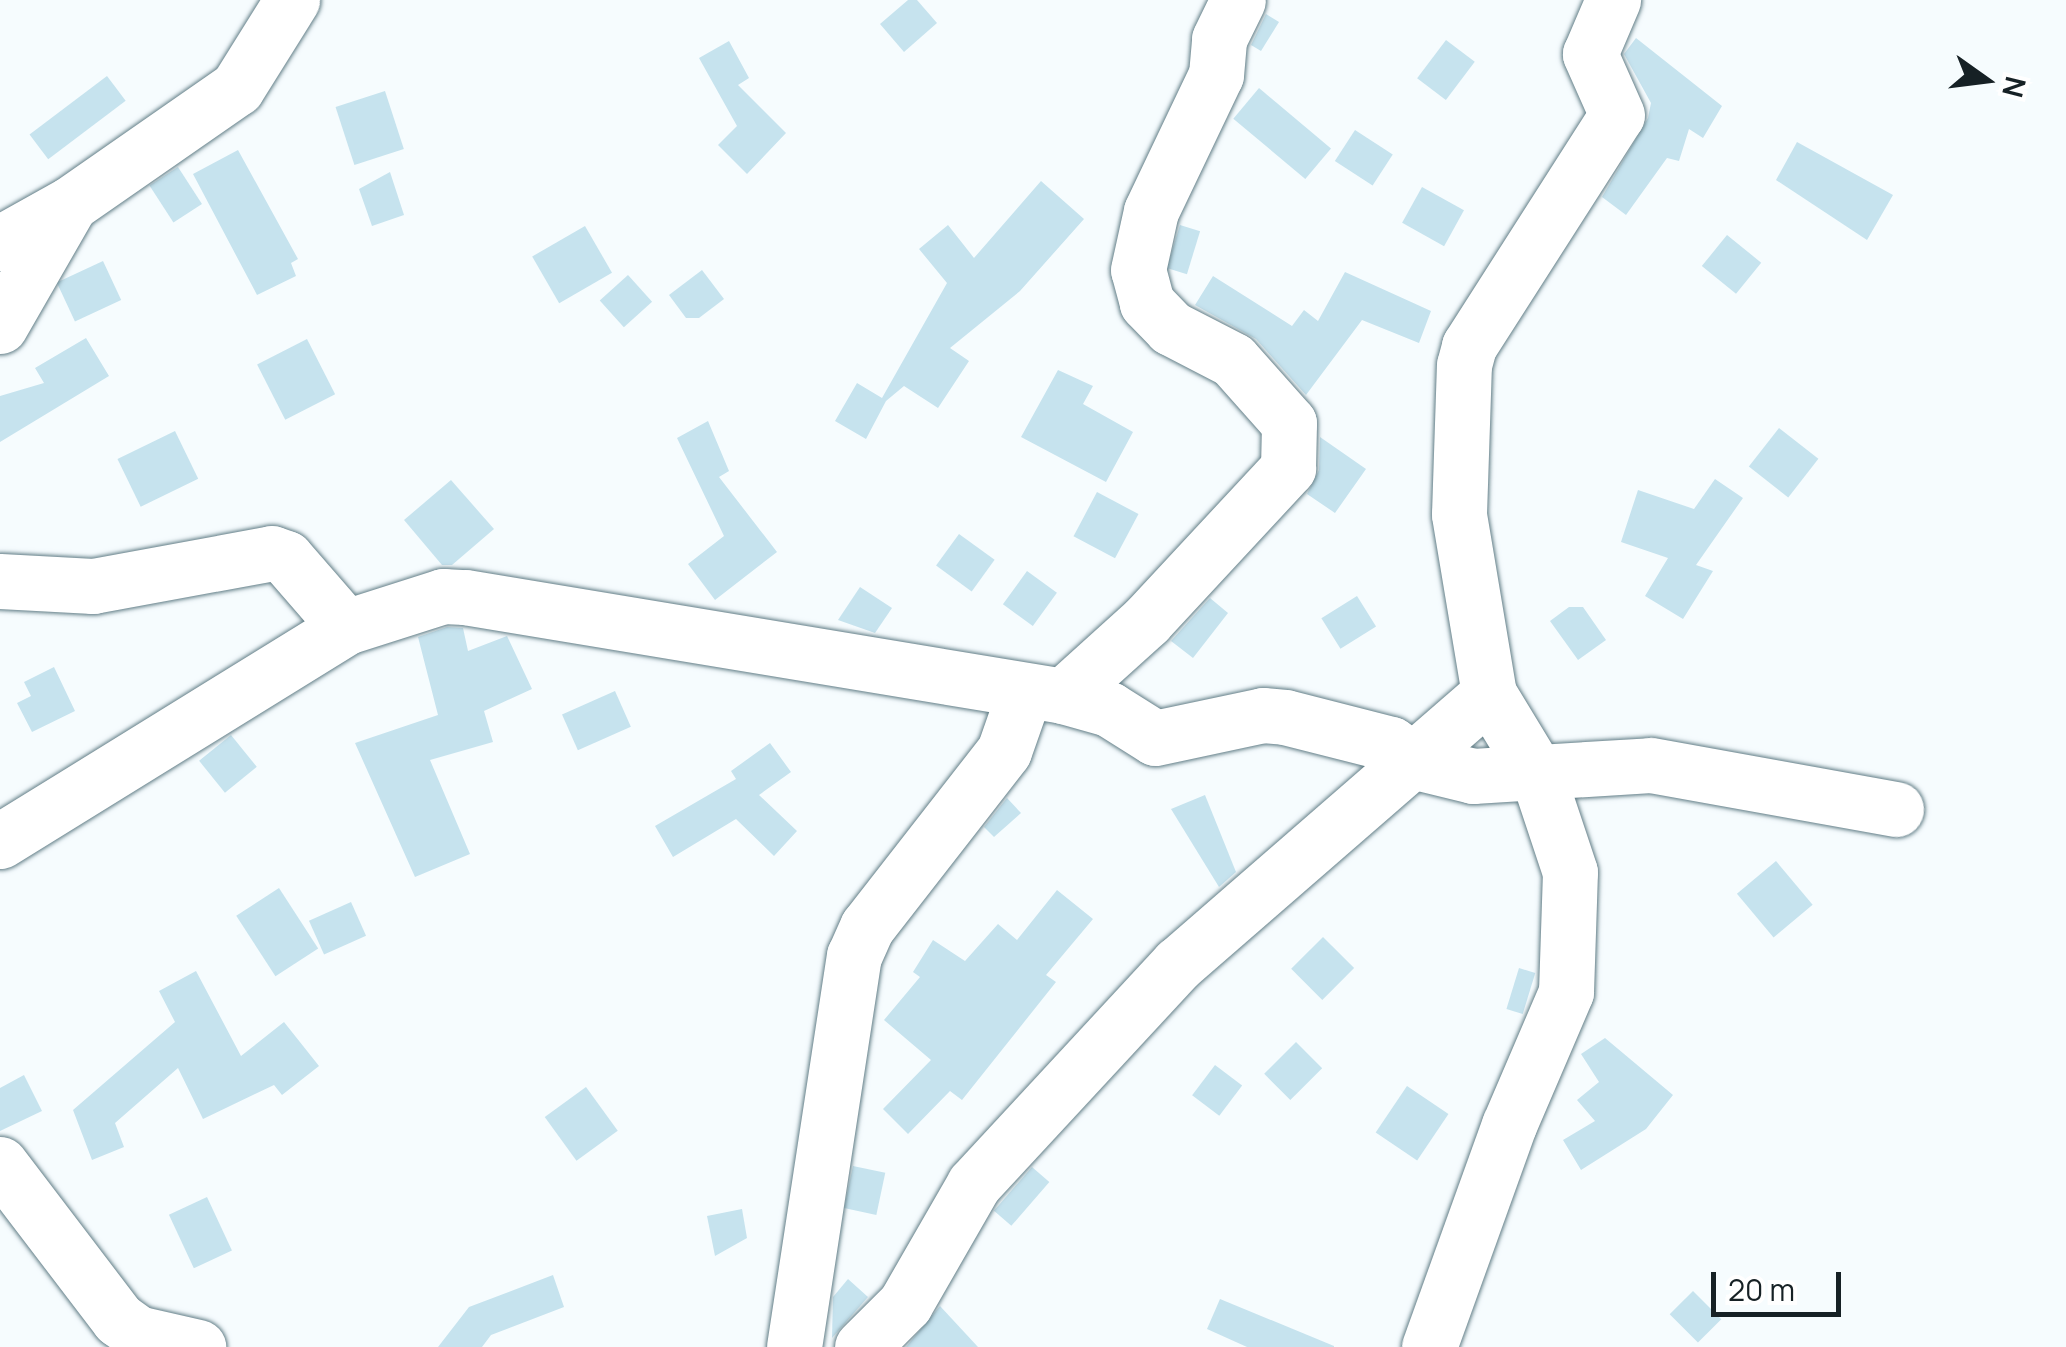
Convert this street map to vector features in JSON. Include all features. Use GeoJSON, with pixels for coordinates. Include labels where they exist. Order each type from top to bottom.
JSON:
{"type":"FeatureCollection","features":[{"type":"Feature","properties":{"kind":"street"},"geometry":{"type":"LineString","coordinates":[[0,243],[70,204],[237,88],[292,0]]}},
{"type":"Feature","properties":{"kind":"street"},"geometry":{"type":"LineString","coordinates":[[794,1347],[854,956],[867,926],[1044,694],[1146,621],[1288,468],[1288,423],[1233,360],[1171,328],[1147,303],[1138,270],[1151,212],[1216,75],[1219,39],[1238,0]]}},
{"type":"Feature","properties":{"kind":"street"},"geometry":{"type":"LineString","coordinates":[[1430,1347],[1509,1124],[1566,992],[1570,872],[1537,773],[1489,694],[1459,514],[1464,365],[1469,346],[1617,115],[1590,54],[1613,0]]}},
{"type":"Feature","properties":{"kind":"street"},"geometry":{"type":"LineString","coordinates":[[0,326],[70,204]]}},
{"type":"Feature","properties":{"kind":"street"},"geometry":{"type":"LineString","coordinates":[[0,581],[93,586],[272,553],[286,558],[346,627]]}},
{"type":"Feature","properties":{"kind":"street"},"geometry":{"type":"LineString","coordinates":[[0,841],[346,627],[443,596],[1044,694],[1109,710],[1154,738],[1263,715],[1285,717],[1391,744],[1416,762],[1499,779],[1651,765],[1896,809]]}},
{"type":"Feature","properties":{"kind":"street"},"geometry":{"type":"LineString","coordinates":[[862,1347],[905,1304],[974,1184],[1178,964],[1416,762],[1489,694]]}},
{"type":"Feature","properties":{"kind":"street"},"geometry":{"type":"LineString","coordinates":[[0,1164],[118,1319],[137,1333],[198,1347]]}},
{"type":"Feature","properties":{"kind":"building"},"geometry":{"type":"Polygon","coordinates":[[[908,0],[917,0],[937,23],[904,52],[880,24],[908,0]]]}},
{"type":"Feature","properties":{"kind":"building"},"geometry":{"type":"Polygon","coordinates":[[[1266,14],[1279,22],[1261,51],[1251,45],[1266,14]]]}},
{"type":"Feature","properties":{"kind":"building"},"geometry":{"type":"Polygon","coordinates":[[[1636,38],[1722,106],[1703,138],[1689,129],[1679,161],[1667,158],[1626,215],[1602,197],[1648,118],[1651,103],[1624,54],[1636,38]]]}},
{"type":"Feature","properties":{"kind":"building"},"geometry":{"type":"Polygon","coordinates":[[[1446,40],[1475,62],[1446,100],[1417,78],[1446,40]]]}},
{"type":"Feature","properties":{"kind":"building"},"geometry":{"type":"Polygon","coordinates":[[[729,41],[749,78],[738,85],[786,133],[747,174],[718,145],[737,126],[699,58],[729,41]]]}},
{"type":"Feature","properties":{"kind":"building"},"geometry":{"type":"Polygon","coordinates":[[[107,76],[126,101],[48,159],[30,134],[107,76]]]}},
{"type":"Feature","properties":{"kind":"building"},"geometry":{"type":"Polygon","coordinates":[[[1259,88],[1331,148],[1305,179],[1233,119],[1259,88]]]}},
{"type":"Feature","properties":{"kind":"building"},"geometry":{"type":"Polygon","coordinates":[[[385,91],[404,149],[354,165],[336,107],[385,91]]]}},
{"type":"Feature","properties":{"kind":"building"},"geometry":{"type":"Polygon","coordinates":[[[1355,130],[1393,155],[1373,186],[1335,161],[1355,130]]]}},
{"type":"Feature","properties":{"kind":"building"},"geometry":{"type":"Polygon","coordinates":[[[1797,142],[1893,195],[1867,240],[1776,180],[1797,142]]]}},
{"type":"Feature","properties":{"kind":"building"},"geometry":{"type":"Polygon","coordinates":[[[238,150],[298,259],[291,263],[296,276],[257,295],[193,174],[238,150]]]}},
{"type":"Feature","properties":{"kind":"building"},"geometry":{"type":"Polygon","coordinates":[[[178,167],[202,204],[173,222],[149,186],[178,167]]]}},
{"type":"Feature","properties":{"kind":"building"},"geometry":{"type":"Polygon","coordinates":[[[390,172],[404,215],[372,226],[359,189],[390,172]]]}},
{"type":"Feature","properties":{"kind":"building"},"geometry":{"type":"Polygon","coordinates":[[[1041,181],[1084,219],[1020,291],[950,348],[969,361],[938,408],[904,386],[886,401],[866,439],[835,421],[857,383],[882,398],[947,283],[919,249],[948,225],[974,258],[1041,181]]]}},
{"type":"Feature","properties":{"kind":"building"},"geometry":{"type":"Polygon","coordinates":[[[1422,187],[1464,210],[1444,246],[1402,223],[1422,187]]]}},
{"type":"Feature","properties":{"kind":"building"},"geometry":{"type":"Polygon","coordinates":[[[1180,225],[1200,231],[1187,274],[1167,268],[1180,225]]]}},
{"type":"Feature","properties":{"kind":"building"},"geometry":{"type":"Polygon","coordinates":[[[585,226],[612,273],[559,303],[532,256],[585,226]]]}},
{"type":"Feature","properties":{"kind":"building"},"geometry":{"type":"Polygon","coordinates":[[[1727,235],[1761,263],[1736,294],[1702,266],[1727,235]]]}},
{"type":"Feature","properties":{"kind":"building"},"geometry":{"type":"Polygon","coordinates":[[[103,261],[121,300],[75,322],[57,283],[103,261]]]}},
{"type":"Feature","properties":{"kind":"building"},"geometry":{"type":"Polygon","coordinates":[[[702,270],[724,299],[699,318],[686,318],[669,295],[702,270]]]}},
{"type":"Feature","properties":{"kind":"building"},"geometry":{"type":"Polygon","coordinates":[[[1345,272],[1431,311],[1419,343],[1362,320],[1306,395],[1256,339],[1195,305],[1213,276],[1292,326],[1304,310],[1318,321],[1345,272]]]}},
{"type":"Feature","properties":{"kind":"building"},"geometry":{"type":"Polygon","coordinates":[[[628,275],[652,302],[624,327],[600,300],[628,275]]]}},
{"type":"Feature","properties":{"kind":"building"},"geometry":{"type":"Polygon","coordinates":[[[86,338],[109,376],[0,442],[0,396],[44,383],[35,368],[86,338]]]}},
{"type":"Feature","properties":{"kind":"building"},"geometry":{"type":"Polygon","coordinates":[[[307,339],[335,394],[285,420],[257,364],[307,339]]]}},
{"type":"Feature","properties":{"kind":"building"},"geometry":{"type":"Polygon","coordinates":[[[1058,370],[1093,386],[1083,404],[1133,432],[1106,482],[1021,437],[1058,370]]]}},
{"type":"Feature","properties":{"kind":"building"},"geometry":{"type":"Polygon","coordinates":[[[708,421],[729,471],[719,477],[777,552],[715,600],[688,564],[724,536],[677,438],[708,421]]]}},
{"type":"Feature","properties":{"kind":"building"},"geometry":{"type":"Polygon","coordinates":[[[1779,428],[1818,459],[1788,497],[1749,467],[1779,428]]]}},
{"type":"Feature","properties":{"kind":"building"},"geometry":{"type":"Polygon","coordinates":[[[175,431],[198,479],[141,507],[117,459],[175,431]]]}},
{"type":"Feature","properties":{"kind":"building"},"geometry":{"type":"Polygon","coordinates":[[[1320,437],[1366,469],[1335,513],[1307,494],[1319,470],[1320,437]]]}},
{"type":"Feature","properties":{"kind":"building"},"geometry":{"type":"Polygon","coordinates":[[[1715,479],[1743,498],[1696,565],[1713,571],[1683,619],[1645,596],[1668,558],[1621,542],[1638,490],[1694,509],[1715,479]]]}},
{"type":"Feature","properties":{"kind":"building"},"geometry":{"type":"Polygon","coordinates":[[[451,480],[494,529],[452,565],[442,565],[404,520],[451,480]]]}},
{"type":"Feature","properties":{"kind":"building"},"geometry":{"type":"Polygon","coordinates":[[[1097,492],[1138,514],[1115,558],[1074,536],[1097,492]]]}},
{"type":"Feature","properties":{"kind":"building"},"geometry":{"type":"Polygon","coordinates":[[[959,534],[995,560],[972,591],[936,566],[959,534]]]}},
{"type":"Feature","properties":{"kind":"building"},"geometry":{"type":"Polygon","coordinates":[[[1027,571],[1057,593],[1033,626],[1003,604],[1027,571]]]}},
{"type":"Feature","properties":{"kind":"building"},"geometry":{"type":"Polygon","coordinates":[[[860,587],[892,608],[875,633],[838,620],[860,587]]]}},
{"type":"Feature","properties":{"kind":"building"},"geometry":{"type":"Polygon","coordinates":[[[1357,596],[1376,627],[1340,649],[1321,618],[1357,596]]]}},
{"type":"Feature","properties":{"kind":"building"},"geometry":{"type":"Polygon","coordinates":[[[1210,598],[1228,613],[1193,658],[1171,641],[1210,598]]]}},
{"type":"Feature","properties":{"kind":"building"},"geometry":{"type":"Polygon","coordinates":[[[1569,607],[1583,607],[1606,640],[1578,660],[1550,621],[1569,607]]]}},
{"type":"Feature","properties":{"kind":"building"},"geometry":{"type":"Polygon","coordinates":[[[447,627],[463,628],[468,651],[507,636],[532,689],[484,711],[493,742],[430,760],[470,854],[415,877],[355,743],[438,715],[418,637],[447,627]]]}},
{"type":"Feature","properties":{"kind":"building"},"geometry":{"type":"Polygon","coordinates":[[[54,667],[75,711],[32,732],[17,703],[31,696],[24,682],[54,667]]]}},
{"type":"Feature","properties":{"kind":"building"},"geometry":{"type":"Polygon","coordinates":[[[615,691],[631,727],[578,750],[562,715],[615,691]]]}},
{"type":"Feature","properties":{"kind":"building"},"geometry":{"type":"Polygon","coordinates":[[[231,735],[257,767],[225,793],[199,761],[231,735]]]}},
{"type":"Feature","properties":{"kind":"building"},"geometry":{"type":"Polygon","coordinates":[[[770,743],[791,772],[759,795],[797,831],[774,856],[736,819],[673,857],[655,826],[736,779],[731,771],[770,743]]]}},
{"type":"Feature","properties":{"kind":"building"},"geometry":{"type":"Polygon","coordinates":[[[1205,795],[1236,872],[1219,887],[1171,809],[1205,795]]]}},
{"type":"Feature","properties":{"kind":"building"},"geometry":{"type":"Polygon","coordinates":[[[1007,798],[1021,813],[994,837],[984,827],[1007,798]]]}},
{"type":"Feature","properties":{"kind":"building"},"geometry":{"type":"Polygon","coordinates":[[[1776,861],[1813,905],[1774,937],[1737,894],[1776,861]]]}},
{"type":"Feature","properties":{"kind":"building"},"geometry":{"type":"Polygon","coordinates":[[[279,888],[318,948],[275,976],[236,916],[279,888]]]}},
{"type":"Feature","properties":{"kind":"building"},"geometry":{"type":"Polygon","coordinates":[[[1057,890],[1093,919],[1046,975],[1056,982],[962,1100],[950,1091],[908,1134],[883,1109],[931,1060],[884,1020],[920,977],[913,972],[933,940],[965,961],[998,924],[1017,940],[1057,890]]]}},
{"type":"Feature","properties":{"kind":"building"},"geometry":{"type":"Polygon","coordinates":[[[351,902],[366,936],[324,955],[309,921],[351,902]]]}},
{"type":"Feature","properties":{"kind":"building"},"geometry":{"type":"Polygon","coordinates":[[[1323,937],[1354,968],[1322,1000],[1291,969],[1323,937]]]}},
{"type":"Feature","properties":{"kind":"building"},"geometry":{"type":"Polygon","coordinates":[[[1519,968],[1535,973],[1523,1014],[1506,1009],[1519,968]]]}},
{"type":"Feature","properties":{"kind":"building"},"geometry":{"type":"Polygon","coordinates":[[[196,971],[241,1056],[284,1022],[319,1066],[282,1095],[274,1085],[203,1119],[178,1068],[115,1123],[124,1147],[92,1160],[73,1110],[175,1022],[159,991],[196,971]]]}},
{"type":"Feature","properties":{"kind":"building"},"geometry":{"type":"Polygon","coordinates":[[[1605,1038],[1673,1095],[1646,1129],[1581,1170],[1563,1140],[1595,1121],[1577,1100],[1599,1082],[1581,1054],[1605,1038]]]}},
{"type":"Feature","properties":{"kind":"building"},"geometry":{"type":"Polygon","coordinates":[[[1296,1042],[1322,1068],[1290,1100],[1264,1074],[1296,1042]]]}},
{"type":"Feature","properties":{"kind":"building"},"geometry":{"type":"Polygon","coordinates":[[[1215,1065],[1242,1085],[1219,1116],[1192,1095],[1215,1065]]]}},
{"type":"Feature","properties":{"kind":"building"},"geometry":{"type":"Polygon","coordinates":[[[24,1075],[42,1111],[0,1131],[0,1088],[24,1075]]]}},
{"type":"Feature","properties":{"kind":"building"},"geometry":{"type":"Polygon","coordinates":[[[1407,1086],[1448,1114],[1417,1160],[1376,1132],[1407,1086]]]}},
{"type":"Feature","properties":{"kind":"building"},"geometry":{"type":"Polygon","coordinates":[[[586,1087],[618,1131],[576,1161],[545,1117],[586,1087]]]}},
{"type":"Feature","properties":{"kind":"building"},"geometry":{"type":"Polygon","coordinates":[[[853,1166],[885,1173],[876,1215],[844,1208],[853,1166]]]}},
{"type":"Feature","properties":{"kind":"building"},"geometry":{"type":"Polygon","coordinates":[[[1032,1167],[1049,1182],[1011,1226],[994,1211],[1032,1167]]]}},
{"type":"Feature","properties":{"kind":"building"},"geometry":{"type":"Polygon","coordinates":[[[207,1197],[232,1250],[194,1268],[169,1215],[207,1197]]]}},
{"type":"Feature","properties":{"kind":"building"},"geometry":{"type":"Polygon","coordinates":[[[742,1209],[747,1238],[715,1256],[707,1216],[742,1209]]]}},
{"type":"Feature","properties":{"kind":"building"},"geometry":{"type":"Polygon","coordinates":[[[553,1275],[564,1307],[491,1335],[482,1347],[438,1347],[469,1307],[553,1275]]]}},
{"type":"Feature","properties":{"kind":"building"},"geometry":{"type":"Polygon","coordinates":[[[848,1279],[868,1297],[832,1338],[833,1297],[848,1279]]]}},
{"type":"Feature","properties":{"kind":"building"},"geometry":{"type":"Polygon","coordinates":[[[1693,1291],[1721,1319],[1698,1343],[1670,1314],[1693,1291]]]}},
{"type":"Feature","properties":{"kind":"building"},"geometry":{"type":"Polygon","coordinates":[[[1220,1299],[1334,1347],[1247,1347],[1207,1329],[1220,1299]]]}},
{"type":"Feature","properties":{"kind":"building"},"geometry":{"type":"Polygon","coordinates":[[[940,1306],[978,1347],[906,1347],[940,1306]]]}}]}
